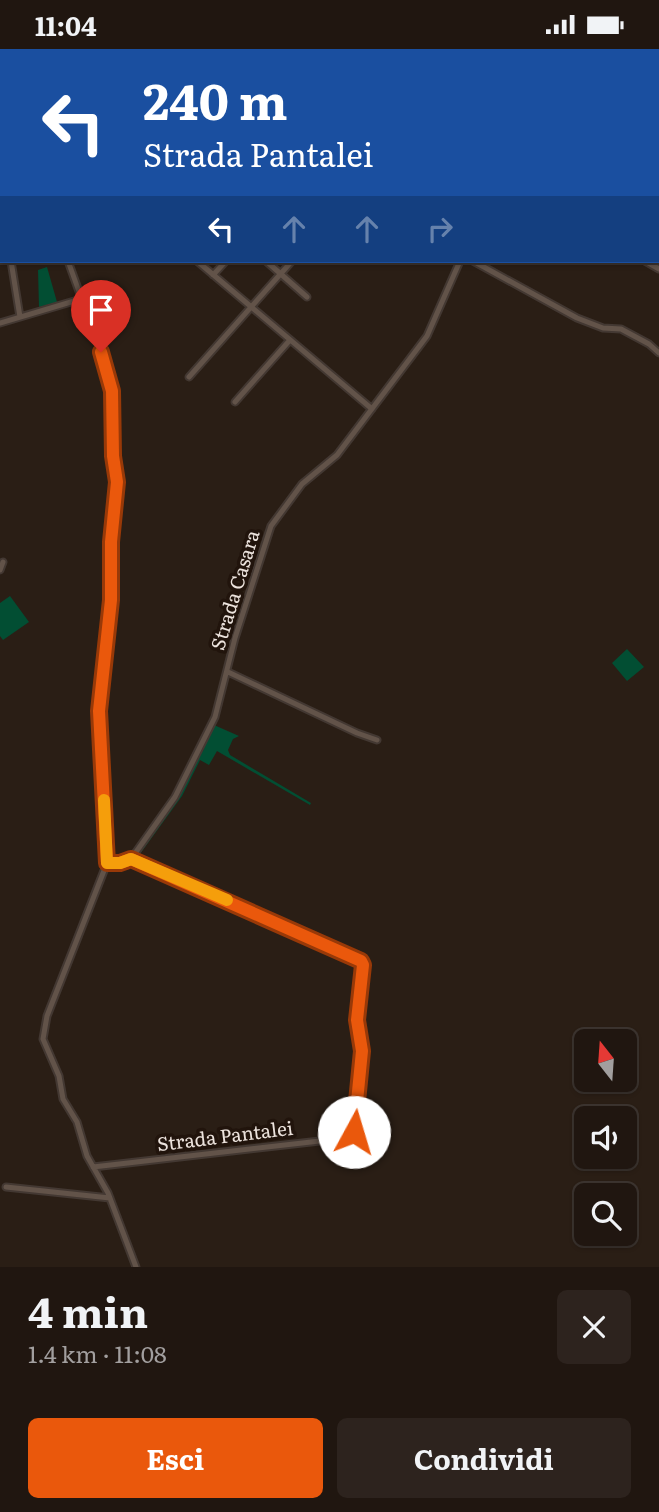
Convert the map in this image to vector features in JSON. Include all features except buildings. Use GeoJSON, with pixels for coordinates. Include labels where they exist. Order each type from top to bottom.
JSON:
{"type":"FeatureCollection","features":[{"type":"Feature","properties":{"kind":"street"},"geometry":{"type":"LineString","coordinates":[[11,263],[20,317]]}},
{"type":"Feature","properties":{"kind":"street"},"geometry":{"type":"LineString","coordinates":[[69,263],[108,372],[112,391],[113,456],[117,482],[111,542],[111,600],[99,711],[107,863],[47,1016],[43,1034],[59,1076],[63,1099],[77,1122],[82,1144],[110,1198],[136,1267]]}},
{"type":"Feature","properties":{"kind":"street"},"geometry":{"type":"LineString","coordinates":[[199,263],[372,409]]}},
{"type":"Feature","properties":{"kind":"street"},"geometry":{"type":"LineString","coordinates":[[213,275],[224,263]]}},
{"type":"Feature","properties":{"kind":"street"},"geometry":{"type":"LineString","coordinates":[[268,263],[307,297]]}},
{"type":"Feature","properties":{"kind":"street"},"geometry":{"type":"LineString","coordinates":[[189,377],[290,263]]}},
{"type":"Feature","properties":{"kind":"street","name":"Strada Casara"},"geometry":{"type":"LineString","coordinates":[[131,859],[175,797],[215,717],[235,638],[271,526],[292,494],[337,455],[427,336],[459,263]]}},
{"type":"Feature","properties":{"kind":"street"},"geometry":{"type":"LineString","coordinates":[[477,263],[577,318],[603,328],[621,329],[649,344],[659,353]]}},
{"type":"Feature","properties":{"kind":"street"},"geometry":{"type":"LineString","coordinates":[[0,323],[81,299]]}},
{"type":"Feature","properties":{"kind":"street"},"geometry":{"type":"LineString","coordinates":[[235,402],[290,340]]}},
{"type":"Feature","properties":{"kind":"street"},"geometry":{"type":"LineString","coordinates":[[0,570],[3,562]]}},
{"type":"Feature","properties":{"kind":"street"},"geometry":{"type":"LineString","coordinates":[[228,672],[377,740]]}},
{"type":"Feature","properties":{"kind":"street"},"geometry":{"type":"LineString","coordinates":[[107,863],[120,863],[131,859]]}},
{"type":"Feature","properties":{"kind":"street","name":"Strada Pantalei"},"geometry":{"type":"LineString","coordinates":[[93,1167],[345,1138],[354,1132],[362,1051],[357,1020],[363,965],[361,961],[131,859]]}},
{"type":"Feature","properties":{"kind":"street"},"geometry":{"type":"LineString","coordinates":[[6,1187],[110,1198]]}},
{"type":"Feature","properties":{"kind":"green space"},"geometry":{"type":"Polygon","coordinates":[[[47,267],[57,302],[39,307],[38,270],[47,267]]]}},
{"type":"Feature","properties":{"kind":"green space"},"geometry":{"type":"Polygon","coordinates":[[[10,596],[29,622],[3,640],[0,636],[0,603],[10,596]]]}},
{"type":"Feature","properties":{"kind":"green space"},"geometry":{"type":"Polygon","coordinates":[[[627,649],[644,667],[627,681],[612,663],[627,649]]]}},
{"type":"Feature","properties":{"kind":"green space"},"geometry":{"type":"Polygon","coordinates":[[[214,725],[239,736],[233,739],[228,750],[230,755],[311,803],[310,805],[217,751],[209,765],[200,760],[182,796],[140,854],[225,893],[219,895],[135,856],[204,749],[214,725]]]}},
{"type":"Feature","properties":{"kind":"slow traffic"},"geometry":{"type":"LineString","coordinates":[[104,800],[107,863],[120,863],[131,859],[227,900]]}},
{"type":"Feature","properties":{"kind":"route"},"geometry":{"type":"LineString","coordinates":[[101,352],[112,391],[113,456],[117,482],[111,542],[111,600],[99,711],[107,863],[120,863],[131,859],[359,958],[363,965],[357,1020],[362,1051],[354,1132]]}}]}
